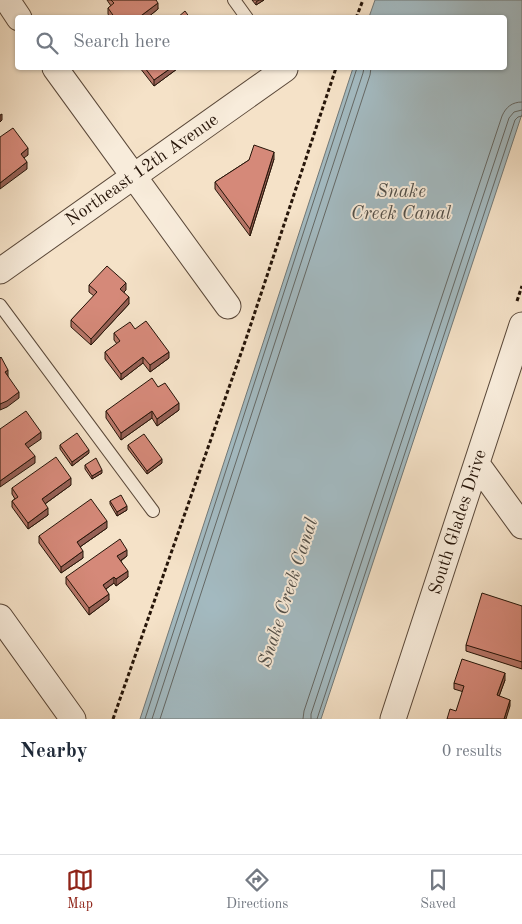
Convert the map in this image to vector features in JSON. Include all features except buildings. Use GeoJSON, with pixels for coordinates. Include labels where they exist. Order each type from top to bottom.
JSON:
{"type":"FeatureCollection","features":[{"type":"Feature","properties":{"kind":"street"},"geometry":{"type":"LineString","coordinates":[[7,0],[17,15]]}},
{"type":"Feature","properties":{"kind":"street"},"geometry":{"type":"LineString","coordinates":[[56,70],[228,306]]}},
{"type":"Feature","properties":{"kind":"street","name":"Northeast 12th Avenue"},"geometry":{"type":"LineString","coordinates":[[0,271],[282,70]]}},
{"type":"Feature","properties":{"kind":"street","name":"South Glades Drive"},"geometry":{"type":"LineString","coordinates":[[394,719],[522,325]]}},
{"type":"Feature","properties":{"kind":"street"},"geometry":{"type":"LineString","coordinates":[[477,464],[522,526]]}},
{"type":"Feature","properties":{"kind":"street"},"geometry":{"type":"LineString","coordinates":[[0,617],[74,719]]}},
{"type":"Feature","properties":{"kind":"lane"},"geometry":{"type":"LineString","coordinates":[[234,0],[245,15]]}},
{"type":"Feature","properties":{"kind":"lane"},"geometry":{"type":"LineString","coordinates":[[0,305],[153,511]]}},
{"type":"Feature","properties":{"kind":"path"},"geometry":{"type":"LineString","coordinates":[[357,15],[363,0]]}},
{"type":"Feature","properties":{"kind":"path"},"geometry":{"type":"LineString","coordinates":[[113,719],[246,339],[335,70]]}},
{"type":"Feature","properties":{"kind":"water","name":"Snake Creek Canal"},"geometry":{"type":"Polygon","coordinates":[[[375,0],[522,0],[522,114],[321,719],[140,719],[352,70],[507,70],[507,15],[370,15],[375,0]]]}}]}
